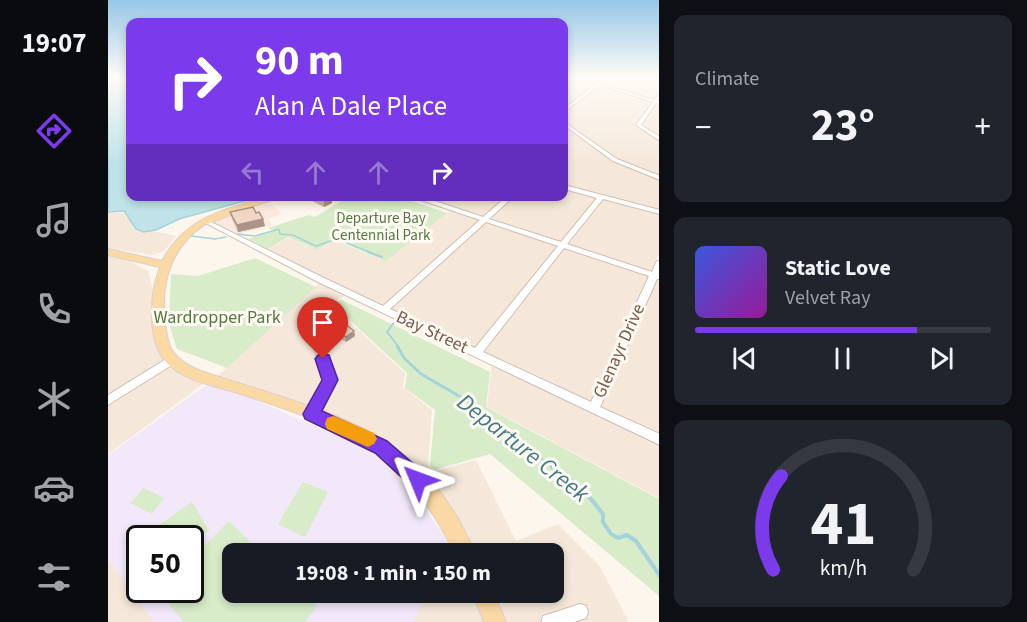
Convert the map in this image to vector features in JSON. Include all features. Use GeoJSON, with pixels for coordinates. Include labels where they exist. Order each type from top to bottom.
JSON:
{"type":"FeatureCollection","features":[{"type":"Feature","properties":{"kind":"main road"},"geometry":{"type":"LineString","coordinates":[[263,201],[205,221],[192,228],[166,265],[157,293],[160,339],[171,360],[190,372],[312,414],[368,439],[397,460],[431,495],[459,543]]}},
{"type":"Feature","properties":{"kind":"main road"},"geometry":{"type":"LineString","coordinates":[[141,260],[163,255],[178,245]]}},
{"type":"Feature","properties":{"kind":"main road"},"geometry":{"type":"LineString","coordinates":[[108,252],[166,265]]}},
{"type":"Feature","properties":{"kind":"main road"},"geometry":{"type":"LineString","coordinates":[[141,260],[155,273],[159,282]]}},
{"type":"Feature","properties":{"kind":"main road"},"geometry":{"type":"LineString","coordinates":[[487,603],[495,622]]}},
{"type":"Feature","properties":{"kind":"street"},"geometry":{"type":"LineString","coordinates":[[654,106],[638,125],[659,139]]}},
{"type":"Feature","properties":{"kind":"street"},"geometry":{"type":"LineString","coordinates":[[568,126],[615,160],[659,178]]}},
{"type":"Feature","properties":{"kind":"street"},"geometry":{"type":"LineString","coordinates":[[568,188],[659,212]]}},
{"type":"Feature","properties":{"kind":"street"},"geometry":{"type":"LineString","coordinates":[[477,353],[601,197]]}},
{"type":"Feature","properties":{"kind":"street"},"geometry":{"type":"LineString","coordinates":[[427,201],[656,276]]}},
{"type":"Feature","properties":{"kind":"street"},"geometry":{"type":"LineString","coordinates":[[385,309],[506,201]]}},
{"type":"Feature","properties":{"kind":"street","name":"Bay Street"},"geometry":{"type":"LineString","coordinates":[[205,221],[659,440]]}},
{"type":"Feature","properties":{"kind":"street","name":"Glenayr Drive"},"geometry":{"type":"LineString","coordinates":[[594,408],[656,276]]}},
{"type":"Feature","properties":{"kind":"street"},"geometry":{"type":"LineString","coordinates":[[312,414],[330,380],[316,338]]}},
{"type":"Feature","properties":{"kind":"street"},"geometry":{"type":"LineString","coordinates":[[108,401],[171,360]]}},
{"type":"Feature","properties":{"kind":"street"},"geometry":{"type":"LineString","coordinates":[[549,622],[580,612]]}},
{"type":"Feature","properties":{"kind":"shaded area"},"geometry":{"type":"Polygon","coordinates":[[[568,106],[659,106],[659,254],[591,403],[267,250],[288,238],[319,250],[334,240],[386,261],[452,209],[430,201],[568,201],[568,106]]]}},
{"type":"Feature","properties":{"kind":"shaded area"},"geometry":{"type":"Polygon","coordinates":[[[270,203],[282,214],[268,219],[272,226],[237,234],[214,222],[270,203]]]}},
{"type":"Feature","properties":{"kind":"shaded area"},"geometry":{"type":"Polygon","coordinates":[[[108,213],[122,213],[139,228],[176,236],[164,251],[152,255],[108,248],[108,213]]]}},
{"type":"Feature","properties":{"kind":"shaded area"},"geometry":{"type":"Polygon","coordinates":[[[108,255],[130,261],[148,271],[154,294],[154,340],[169,368],[192,380],[206,382],[108,454],[108,255]]]}},
{"type":"Feature","properties":{"kind":"shaded area"},"geometry":{"type":"Polygon","coordinates":[[[659,267],[659,437],[598,407],[659,267]]]}},
{"type":"Feature","properties":{"kind":"shaded area"},"geometry":{"type":"Polygon","coordinates":[[[320,282],[347,295],[330,304],[405,373],[403,387],[432,410],[428,465],[434,471],[476,460],[516,541],[558,524],[599,565],[629,622],[499,622],[492,603],[564,603],[564,543],[469,543],[436,486],[394,447],[366,430],[320,410],[217,377],[320,282]]]}},
{"type":"Feature","properties":{"kind":"shaded area"},"geometry":{"type":"Polygon","coordinates":[[[492,362],[659,442],[659,498],[487,407],[492,362]]]}},
{"type":"Feature","properties":{"kind":"shaded area"},"geometry":{"type":"Polygon","coordinates":[[[212,381],[360,446],[380,459],[419,499],[449,543],[222,543],[222,603],[423,603],[413,622],[154,622],[140,603],[204,603],[204,525],[126,525],[126,584],[108,559],[108,455],[212,381]]]}},
{"type":"Feature","properties":{"kind":"shaded area"},"geometry":{"type":"Polygon","coordinates":[[[108,559],[126,583],[126,603],[140,603],[154,622],[108,622],[108,559]]]}},
{"type":"Feature","properties":{"kind":"shaded area"},"geometry":{"type":"Polygon","coordinates":[[[422,603],[477,603],[486,622],[413,622],[422,603]]]}},
{"type":"Feature","properties":{"kind":"green space","name":"Departure Bay Centennial Park"},"geometry":{"type":"Polygon","coordinates":[[[342,201],[411,201],[447,213],[386,261],[334,239],[318,250],[288,237],[268,249],[248,239],[274,231],[268,228],[309,215],[315,217],[342,201]]]}},
{"type":"Feature","properties":{"kind":"green space","name":"Wardropper Park"},"geometry":{"type":"Polygon","coordinates":[[[255,258],[316,287],[227,368],[177,349],[169,324],[171,274],[198,276],[255,258]]]}},
{"type":"Feature","properties":{"kind":"green space"},"geometry":{"type":"Polygon","coordinates":[[[342,300],[490,372],[486,407],[659,499],[659,596],[490,454],[434,470],[430,465],[435,410],[405,388],[407,373],[331,303],[342,300]]]}},
{"type":"Feature","properties":{"kind":"green space"},"geometry":{"type":"Polygon","coordinates":[[[303,482],[328,492],[305,537],[278,524],[303,482]]]}},
{"type":"Feature","properties":{"kind":"green space"},"geometry":{"type":"Polygon","coordinates":[[[144,488],[164,498],[152,514],[130,503],[144,488]]]}},
{"type":"Feature","properties":{"kind":"green space"},"geometry":{"type":"Polygon","coordinates":[[[192,502],[209,530],[204,534],[204,525],[159,525],[192,502]]]}},
{"type":"Feature","properties":{"kind":"green space"},"geometry":{"type":"Polygon","coordinates":[[[229,521],[252,543],[222,543],[222,603],[314,603],[317,606],[305,622],[184,622],[168,603],[204,603],[204,546],[229,521]]]}},
{"type":"Feature","properties":{"kind":"water"},"geometry":{"type":"Polygon","coordinates":[[[108,106],[126,106],[126,201],[244,201],[179,219],[156,230],[143,232],[136,229],[124,211],[108,212],[108,106]]]}},
{"type":"Feature","properties":{"kind":"building"},"geometry":{"type":"Polygon","coordinates":[[[253,207],[263,219],[237,225],[230,212],[253,207]]]}},
{"type":"Feature","properties":{"kind":"building"},"geometry":{"type":"Polygon","coordinates":[[[343,322],[354,331],[346,337],[333,329],[343,322]]]}},
{"type":"Feature","properties":{"kind":"waterway","name":"Departure Creek"},"geometry":{"type":"LineString","coordinates":[[237,234],[255,236],[279,229],[280,234],[293,235],[316,246],[337,239],[372,253]]}},
{"type":"Feature","properties":{"kind":"waterway","name":"Departure Creek"},"geometry":{"type":"LineString","coordinates":[[191,236],[215,239],[226,237]]}},
{"type":"Feature","properties":{"kind":"waterway","name":"Departure Creek"},"geometry":{"type":"LineString","coordinates":[[368,252],[382,257]]}},
{"type":"Feature","properties":{"kind":"waterway","name":"Departure Creek"},"geometry":{"type":"LineString","coordinates":[[395,321],[387,332],[399,347]]}},
{"type":"Feature","properties":{"kind":"waterway","name":"Departure Creek"},"geometry":{"type":"LineString","coordinates":[[397,346],[405,359],[421,374],[466,400],[554,468]]}},
{"type":"Feature","properties":{"kind":"waterway","name":"Departure Creek"},"geometry":{"type":"LineString","coordinates":[[552,467],[583,489],[603,514],[603,522],[611,534],[618,538],[627,535],[636,541],[659,575]]}},
{"type":"Feature","properties":{"kind":"slow traffic"},"geometry":{"type":"LineString","coordinates":[[334,424],[368,439]]}},
{"type":"Feature","properties":{"kind":"route"},"geometry":{"type":"LineString","coordinates":[[323,359],[330,380],[312,414],[381,447],[418,480]]}}]}
